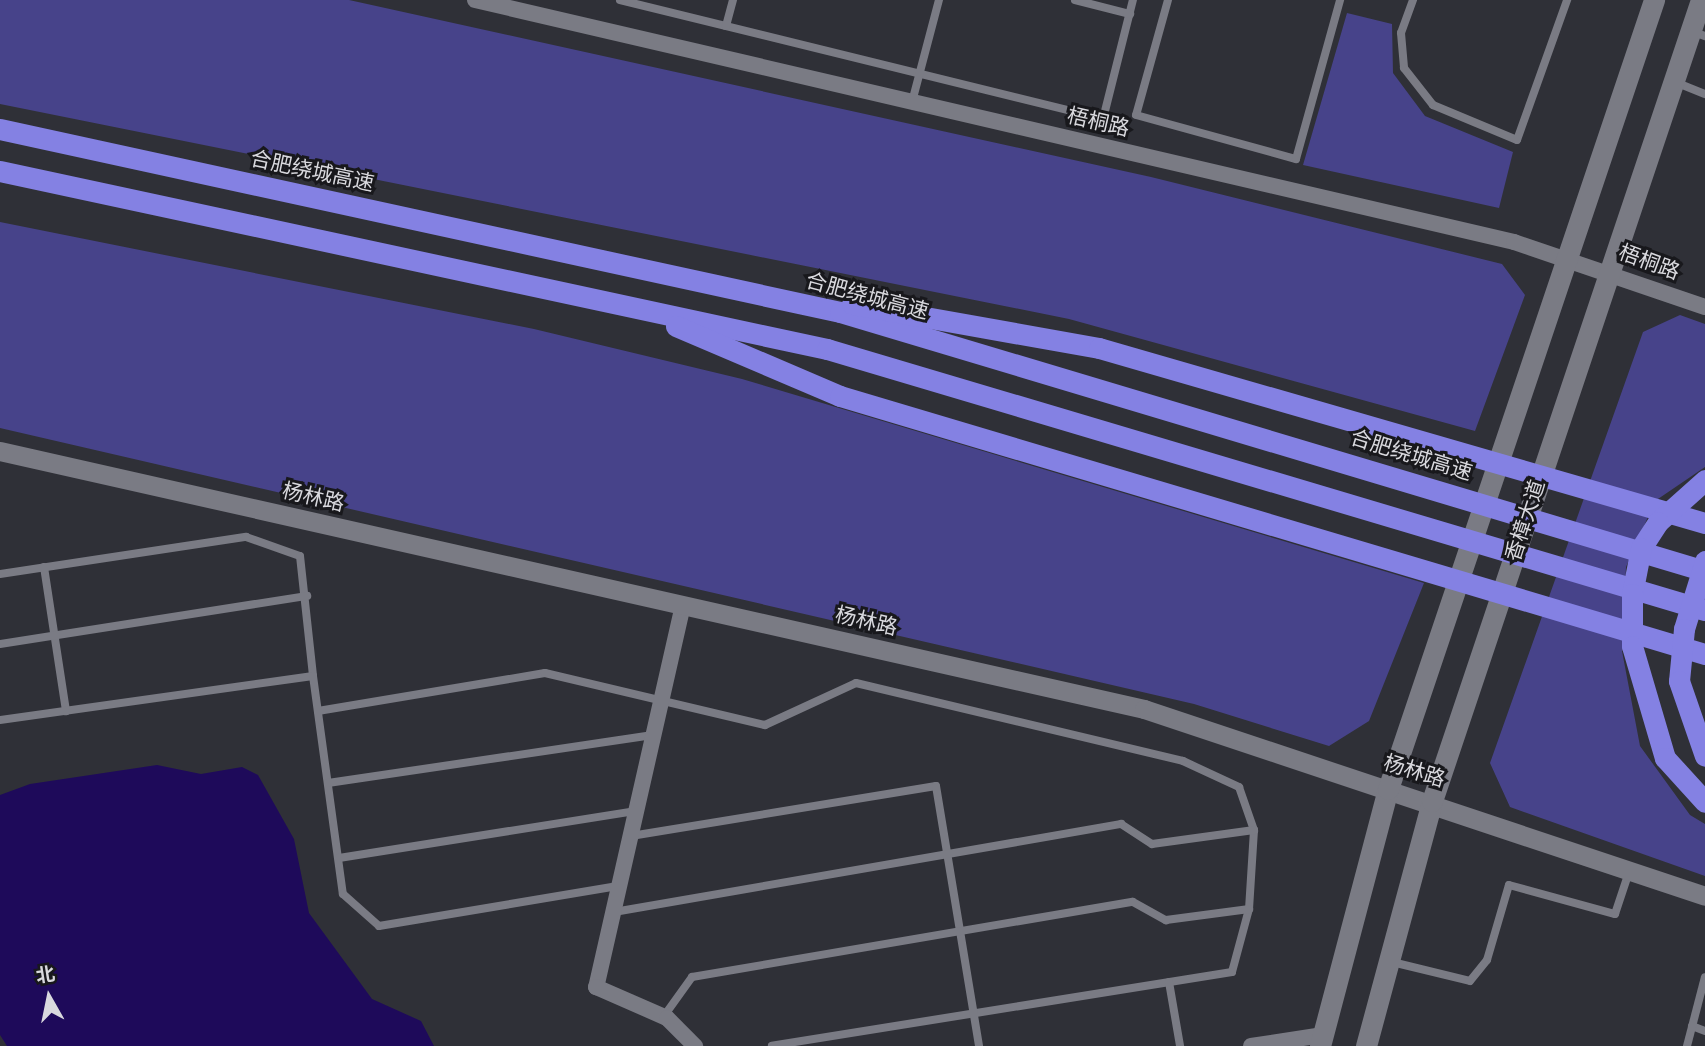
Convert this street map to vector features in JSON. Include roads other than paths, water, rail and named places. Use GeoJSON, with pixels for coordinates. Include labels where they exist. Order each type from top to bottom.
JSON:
{"type":"FeatureCollection","features":[{"type":"Feature","properties":{"kind":"highway","name":"合肥绕城高速"},"geometry":{"type":"LineString","coordinates":[[0,129],[840,313],[1705,571]]}},
{"type":"Feature","properties":{"kind":"highway"},"geometry":{"type":"LineString","coordinates":[[0,171],[827,349],[1409,517],[1705,610]]}},
{"type":"Feature","properties":{"kind":"highway"},"geometry":{"type":"LineString","coordinates":[[643,269],[1099,348],[1437,441],[1705,523]]}},
{"type":"Feature","properties":{"kind":"highway"},"geometry":{"type":"LineString","coordinates":[[629,306],[840,396],[1705,654]]}},
{"type":"Feature","properties":{"kind":"highway"},"geometry":{"type":"LineString","coordinates":[[1705,480],[1658,522],[1640,548],[1632,594],[1632,646],[1665,758],[1705,802]]}},
{"type":"Feature","properties":{"kind":"highway"},"geometry":{"type":"LineString","coordinates":[[1705,561],[1684,629],[1679,681],[1705,756]]}},
{"type":"Feature","properties":{"kind":"main road"},"geometry":{"type":"LineString","coordinates":[[1321,1041],[1388,789],[1563,256],[1654,0]]}},
{"type":"Feature","properties":{"kind":"main road","name":"香樟大道"},"geometry":{"type":"LineString","coordinates":[[1366,1046],[1432,801],[1673,82],[1698,34],[1701,0]]}},
{"type":"Feature","properties":{"kind":"street","name":"梧桐路"},"geometry":{"type":"LineString","coordinates":[[475,0],[1563,256],[1705,307]]}},
{"type":"Feature","properties":{"kind":"street","name":"杨林路"},"geometry":{"type":"LineString","coordinates":[[0,451],[1144,709],[1432,801],[1705,896]]}},
{"type":"Feature","properties":{"kind":"street"},"geometry":{"type":"LineString","coordinates":[[683,604],[596,987],[664,1016],[695,1046]]}},
{"type":"Feature","properties":{"kind":"street"},"geometry":{"type":"LineString","coordinates":[[1251,1046],[1321,1041]]}},
{"type":"Feature","properties":{"kind":"lane"},"geometry":{"type":"LineString","coordinates":[[620,0],[1103,119],[1133,0]]}},
{"type":"Feature","properties":{"kind":"lane"},"geometry":{"type":"LineString","coordinates":[[726,26],[733,0]]}},
{"type":"Feature","properties":{"kind":"lane"},"geometry":{"type":"LineString","coordinates":[[912,102],[939,0]]}},
{"type":"Feature","properties":{"kind":"lane"},"geometry":{"type":"LineString","coordinates":[[1075,0],[1130,14]]}},
{"type":"Feature","properties":{"kind":"lane"},"geometry":{"type":"LineString","coordinates":[[1168,0],[1136,115],[1296,159],[1340,0]]}},
{"type":"Feature","properties":{"kind":"lane"},"geometry":{"type":"LineString","coordinates":[[1413,0],[1401,33],[1412,77],[1433,105],[1517,140],[1567,0]]}},
{"type":"Feature","properties":{"kind":"lane"},"geometry":{"type":"LineString","coordinates":[[1673,82],[1705,93]]}},
{"type":"Feature","properties":{"kind":"lane"},"geometry":{"type":"LineString","coordinates":[[0,574],[246,537],[300,556],[307,596],[313,676],[343,894],[379,926],[619,886]]}},
{"type":"Feature","properties":{"kind":"lane"},"geometry":{"type":"LineString","coordinates":[[44,568],[66,711]]}},
{"type":"Feature","properties":{"kind":"lane"},"geometry":{"type":"LineString","coordinates":[[0,644],[307,596]]}},
{"type":"Feature","properties":{"kind":"lane"},"geometry":{"type":"LineString","coordinates":[[318,710],[545,673],[765,724],[856,683],[1183,761],[1239,787],[1254,830],[1249,909],[1232,972],[772,1046]]}},
{"type":"Feature","properties":{"kind":"lane"},"geometry":{"type":"LineString","coordinates":[[0,720],[313,676]]}},
{"type":"Feature","properties":{"kind":"lane"},"geometry":{"type":"LineString","coordinates":[[328,783],[654,735]]}},
{"type":"Feature","properties":{"kind":"lane"},"geometry":{"type":"LineString","coordinates":[[631,836],[936,786],[979,1046]]}},
{"type":"Feature","properties":{"kind":"lane"},"geometry":{"type":"LineString","coordinates":[[339,858],[636,810]]}},
{"type":"Feature","properties":{"kind":"lane"},"geometry":{"type":"LineString","coordinates":[[614,912],[1121,824],[1152,844],[1254,830]]}},
{"type":"Feature","properties":{"kind":"lane"},"geometry":{"type":"LineString","coordinates":[[1389,961],[1470,981],[1487,960],[1509,885],[1615,914],[1629,870]]}},
{"type":"Feature","properties":{"kind":"lane"},"geometry":{"type":"LineString","coordinates":[[664,1016],[692,977],[1133,902],[1166,920],[1249,909]]}},
{"type":"Feature","properties":{"kind":"lane"},"geometry":{"type":"LineString","coordinates":[[1687,1046],[1705,977]]}},
{"type":"Feature","properties":{"kind":"lane"},"geometry":{"type":"LineString","coordinates":[[1170,982],[1180,1046]]}},
{"type":"Feature","properties":{"kind":"lane"},"geometry":{"type":"LineString","coordinates":[[1692,1026],[1705,1031]]}}]}
